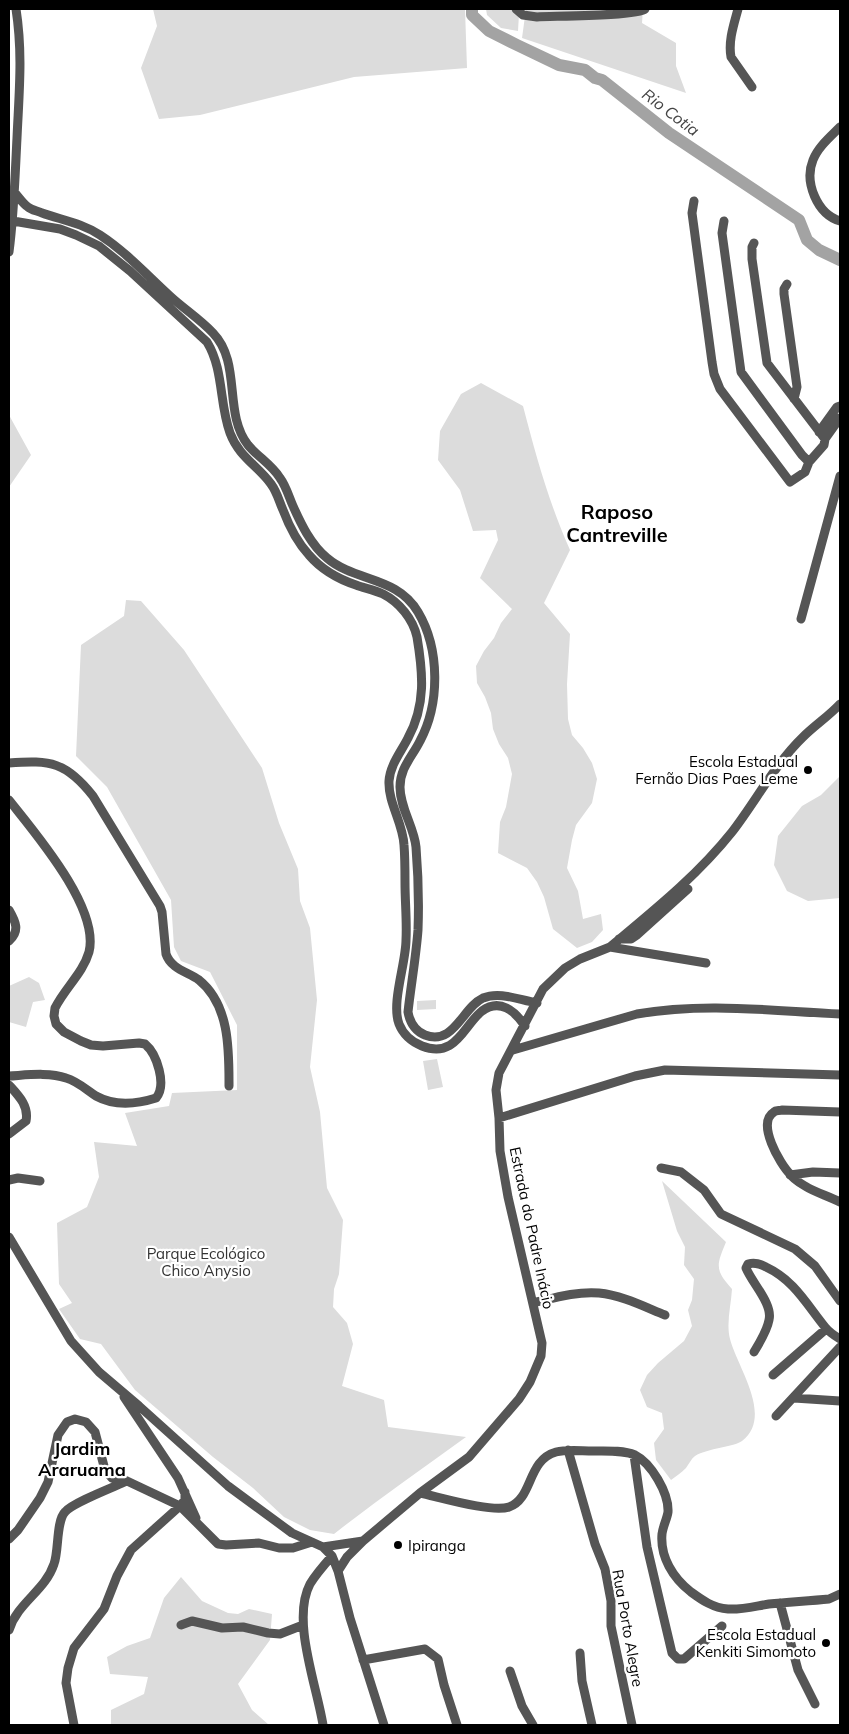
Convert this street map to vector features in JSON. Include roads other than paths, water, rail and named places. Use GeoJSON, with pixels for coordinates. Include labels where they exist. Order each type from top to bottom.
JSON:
{"type":"FeatureCollection","features":[{"type":"Feature","properties":{"kind":"street"},"geometry":{"type":"LineString","coordinates":[[9,252],[13,221],[21,66],[20,37],[16,9]]}},
{"type":"Feature","properties":{"kind":"street"},"geometry":{"type":"LineString","coordinates":[[516,9],[524,15],[537,16],[642,12],[645,9]]}},
{"type":"Feature","properties":{"kind":"street"},"geometry":{"type":"LineString","coordinates":[[738,9],[732,30],[730,51],[734,62],[752,87]]}},
{"type":"Feature","properties":{"kind":"street"},"geometry":{"type":"LineString","coordinates":[[840,127],[818,151],[812,162],[810,179],[815,199],[825,212],[840,221]]}},
{"type":"Feature","properties":{"kind":"street"},"geometry":{"type":"LineString","coordinates":[[14,192],[27,207],[55,218],[79,224],[99,234],[141,268],[207,342],[213,352],[217,363],[226,423],[234,443],[241,454],[271,484],[293,533],[308,554],[320,567],[336,576],[355,585],[382,593],[396,602],[414,625],[422,678],[421,699],[418,716],[392,767],[389,780],[390,794],[404,844],[406,942],[397,1012],[399,1024],[405,1034],[415,1043],[426,1048],[450,1045],[460,1039],[477,1017],[488,1008],[502,1007],[512,1009],[525,1026]]}},
{"type":"Feature","properties":{"kind":"street"},"geometry":{"type":"LineString","coordinates":[[694,201],[692,214],[716,382],[725,397],[788,480],[793,481],[805,472],[809,462],[824,446],[822,436],[771,369],[766,357],[752,259],[754,242]]}},
{"type":"Feature","properties":{"kind":"street"},"geometry":{"type":"LineString","coordinates":[[724,220],[722,234],[741,372],[809,462]]}},
{"type":"Feature","properties":{"kind":"street"},"geometry":{"type":"LineString","coordinates":[[13,221],[60,229],[76,234],[99,246],[170,302],[210,330],[223,347],[228,360],[241,435],[250,447],[280,477],[303,527],[316,547],[327,558],[353,572],[386,583],[412,602],[423,621],[432,652],[435,680],[429,722],[419,744],[402,771],[400,791],[416,844],[418,928],[408,1012],[410,1020],[420,1034],[428,1037],[437,1037],[445,1035],[452,1030],[472,1006],[484,998],[494,995],[536,1003]]}},
{"type":"Feature","properties":{"kind":"street"},"geometry":{"type":"LineString","coordinates":[[787,284],[784,294],[798,387],[794,399]]}},
{"type":"Feature","properties":{"kind":"street"},"geometry":{"type":"LineString","coordinates":[[822,436],[835,421],[837,407],[840,406]]}},
{"type":"Feature","properties":{"kind":"street"},"geometry":{"type":"LineString","coordinates":[[802,619],[840,476]]}},
{"type":"Feature","properties":{"kind":"street"},"geometry":{"type":"LineString","coordinates":[[320,567],[327,558]]}},
{"type":"Feature","properties":{"kind":"street"},"geometry":{"type":"LineString","coordinates":[[414,625],[423,621]]}},
{"type":"Feature","properties":{"kind":"street"},"geometry":{"type":"LineString","coordinates":[[610,947],[683,885],[706,862],[732,831],[785,757],[803,737],[840,704]]}},
{"type":"Feature","properties":{"kind":"street"},"geometry":{"type":"LineString","coordinates":[[9,763],[47,763],[57,765],[71,772],[93,796],[160,906],[168,960],[206,987],[218,1006],[227,1031],[230,1049],[229,1086]]}},
{"type":"Feature","properties":{"kind":"street"},"geometry":{"type":"LineString","coordinates":[[9,800],[67,876],[83,912],[89,932],[89,950],[84,965],[55,1008],[56,1024],[64,1032],[91,1045],[145,1044],[149,1047],[156,1060],[160,1072],[160,1088],[156,1098],[138,1102],[118,1103],[107,1101],[68,1078],[55,1076],[9,1076]]}},
{"type":"Feature","properties":{"kind":"street"},"geometry":{"type":"LineString","coordinates":[[404,861],[416,860]]}},
{"type":"Feature","properties":{"kind":"street"},"geometry":{"type":"LineString","coordinates":[[619,939],[631,939],[688,889]]}},
{"type":"Feature","properties":{"kind":"street"},"geometry":{"type":"LineString","coordinates":[[9,910],[16,926],[14,936],[9,942]]}},
{"type":"Feature","properties":{"kind":"street"},"geometry":{"type":"LineString","coordinates":[[610,947],[706,963]]}},
{"type":"Feature","properties":{"kind":"street","name":"Estrada do Padre Inácio"},"geometry":{"type":"LineString","coordinates":[[338,1571],[363,1541],[420,1493],[469,1457],[519,1398],[530,1382],[541,1356],[542,1343],[500,1152],[496,1090],[499,1073],[543,989],[565,968],[580,959],[610,947]]}},
{"type":"Feature","properties":{"kind":"street"},"geometry":{"type":"LineString","coordinates":[[518,1015],[524,1001]]}},
{"type":"Feature","properties":{"kind":"street"},"geometry":{"type":"LineString","coordinates":[[512,1050],[637,1014],[675,1008],[751,1009],[840,1014]]}},
{"type":"Feature","properties":{"kind":"street"},"geometry":{"type":"LineString","coordinates":[[437,1037],[438,1048]]}},
{"type":"Feature","properties":{"kind":"street"},"geometry":{"type":"LineString","coordinates":[[499,1118],[635,1076],[665,1070],[840,1075]]}},
{"type":"Feature","properties":{"kind":"street"},"geometry":{"type":"LineString","coordinates":[[9,1085],[26,1107],[27,1113],[26,1121],[9,1134]]}},
{"type":"Feature","properties":{"kind":"street"},"geometry":{"type":"LineString","coordinates":[[840,1112],[782,1110],[774,1112],[769,1119],[768,1128],[770,1140],[780,1162],[790,1175],[805,1186],[840,1202]]}},
{"type":"Feature","properties":{"kind":"street"},"geometry":{"type":"LineString","coordinates":[[661,1168],[681,1172],[704,1190],[721,1214],[795,1249],[815,1266],[840,1301]]}},
{"type":"Feature","properties":{"kind":"street"},"geometry":{"type":"LineString","coordinates":[[790,1175],[813,1172],[840,1173]]}},
{"type":"Feature","properties":{"kind":"street"},"geometry":{"type":"LineString","coordinates":[[9,1180],[18,1178],[40,1181]]}},
{"type":"Feature","properties":{"kind":"street"},"geometry":{"type":"LineString","coordinates":[[9,1242],[71,1341],[99,1372],[228,1486],[292,1533],[323,1548],[332,1556],[384,1725]]}},
{"type":"Feature","properties":{"kind":"street"},"geometry":{"type":"LineString","coordinates":[[754,1352],[767,1328],[770,1318],[769,1308],[746,1268],[751,1263],[773,1270],[791,1284],[807,1301],[826,1329],[840,1339]]}},
{"type":"Feature","properties":{"kind":"street"},"geometry":{"type":"LineString","coordinates":[[533,1303],[576,1294],[599,1293],[666,1315]]}},
{"type":"Feature","properties":{"kind":"street"},"geometry":{"type":"LineString","coordinates":[[773,1376],[826,1329]]}},
{"type":"Feature","properties":{"kind":"street"},"geometry":{"type":"LineString","coordinates":[[776,1416],[840,1347]]}},
{"type":"Feature","properties":{"kind":"street"},"geometry":{"type":"LineString","coordinates":[[121,1391],[178,1478],[205,1533],[218,1544],[226,1546],[259,1542],[279,1548],[293,1548],[312,1542]]}},
{"type":"Feature","properties":{"kind":"street"},"geometry":{"type":"LineString","coordinates":[[794,1398],[840,1401]]}},
{"type":"Feature","properties":{"kind":"street"},"geometry":{"type":"LineString","coordinates":[[9,1540],[40,1498],[48,1482],[58,1435],[67,1422],[79,1419],[89,1424],[95,1432],[105,1470],[112,1478],[127,1481],[180,1506],[199,1523]]}},
{"type":"Feature","properties":{"kind":"street"},"geometry":{"type":"LineString","coordinates":[[420,1493],[494,1508],[507,1508],[517,1503],[523,1496],[535,1468],[554,1452],[568,1450],[621,1452],[634,1455],[647,1465],[657,1477],[664,1491],[668,1512],[662,1533],[665,1561],[688,1589],[706,1603],[729,1609],[829,1599],[840,1594]]}},
{"type":"Feature","properties":{"kind":"street","name":"Rua Porto Alegre"},"geometry":{"type":"LineString","coordinates":[[568,1450],[590,1528],[605,1568],[611,1601],[611,1626],[632,1725]]}},
{"type":"Feature","properties":{"kind":"street"},"geometry":{"type":"LineString","coordinates":[[634,1455],[647,1547],[672,1654],[678,1659],[684,1659],[722,1626]]}},
{"type":"Feature","properties":{"kind":"street"},"geometry":{"type":"LineString","coordinates":[[9,1630],[12,1618],[23,1604],[40,1588],[54,1565],[64,1512],[127,1481]]}},
{"type":"Feature","properties":{"kind":"street"},"geometry":{"type":"LineString","coordinates":[[74,1725],[66,1682],[74,1648],[104,1609],[117,1576],[131,1550],[180,1506],[185,1500],[185,1492]]}},
{"type":"Feature","properties":{"kind":"street"},"geometry":{"type":"LineString","coordinates":[[323,1548],[363,1541]]}},
{"type":"Feature","properties":{"kind":"street"},"geometry":{"type":"LineString","coordinates":[[344,1544],[350,1555]]}},
{"type":"Feature","properties":{"kind":"street"},"geometry":{"type":"LineString","coordinates":[[324,1725],[304,1626],[304,1600],[310,1584],[332,1556]]}},
{"type":"Feature","properties":{"kind":"street"},"geometry":{"type":"LineString","coordinates":[[780,1603],[798,1670],[816,1704]]}},
{"type":"Feature","properties":{"kind":"street"},"geometry":{"type":"LineString","coordinates":[[181,1625],[192,1621],[222,1628],[243,1627],[280,1634],[304,1626]]}},
{"type":"Feature","properties":{"kind":"street"},"geometry":{"type":"LineString","coordinates":[[363,1660],[425,1649],[438,1659],[457,1725]]}},
{"type":"Feature","properties":{"kind":"street"},"geometry":{"type":"LineString","coordinates":[[580,1653],[582,1681],[592,1725]]}},
{"type":"Feature","properties":{"kind":"street"},"geometry":{"type":"LineString","coordinates":[[510,1671],[522,1706],[533,1725]]}},
{"type":"Feature","properties":{"kind":"waterway","name":"Rio Cotia"},"geometry":{"type":"LineString","coordinates":[[472,9],[472,15],[489,31],[559,65],[585,70],[595,78],[602,80],[669,133],[799,220],[807,240],[819,250],[840,260]]}},
{"type":"Feature","properties":{"kind":"place","name":"Escola Estadual Fernão Dias Paes Leme"},"geometry":{"type":"Point","coordinates":[808,770]}},
{"type":"Feature","properties":{"kind":"place","name":"Ipiranga"},"geometry":{"type":"Point","coordinates":[398,1545]}},
{"type":"Feature","properties":{"kind":"place","name":"Escola Estadual Kenkiti Simomoto"},"geometry":{"type":"Point","coordinates":[826,1643]}},
{"type":"Feature","properties":{"kind":"district","name":"Raposo Cantreville"},"geometry":{"type":"Point","coordinates":[617,522]}},
{"type":"Feature","properties":{"kind":"district","name":"Jardim Araruama"},"geometry":{"type":"Point","coordinates":[82,1458]}},
{"type":"Feature","properties":{"kind":"park label","name":"Parque Ecológico Chico Anysio"},"geometry":{"type":"Point","coordinates":[206,1262]}}]}
